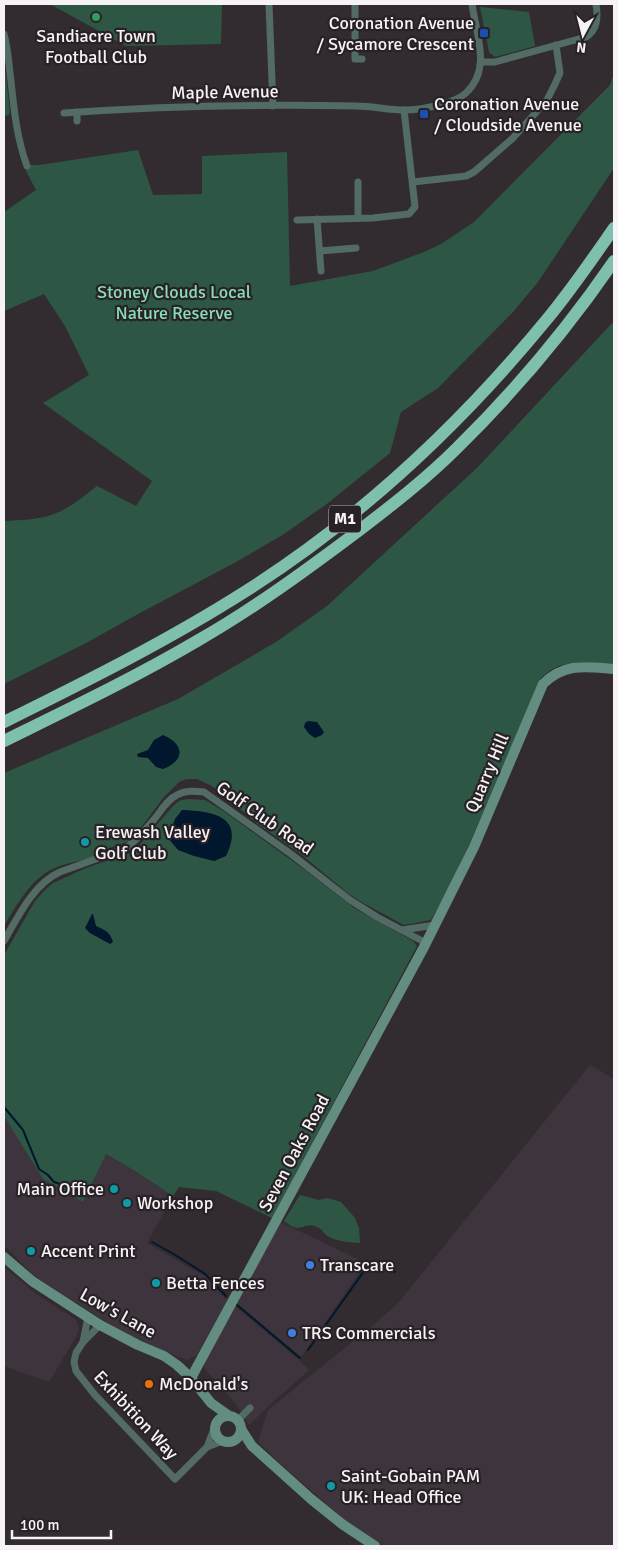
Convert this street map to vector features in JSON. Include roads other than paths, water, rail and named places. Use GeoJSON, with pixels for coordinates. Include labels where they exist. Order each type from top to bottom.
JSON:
{"type":"FeatureCollection","features":[{"type":"Feature","properties":{"kind":"highway","name":"M1"},"geometry":{"type":"LineString","coordinates":[[4,722],[109,670],[193,624],[248,590],[368,502],[440,437],[515,358],[560,303],[614,228]]}},
{"type":"Feature","properties":{"kind":"highway","name":"M1"},"geometry":{"type":"LineString","coordinates":[[4,741],[158,663],[212,632],[270,595],[399,500],[456,449],[530,370],[581,307],[614,261]]}},
{"type":"Feature","properties":{"kind":"street"},"geometry":{"type":"LineString","coordinates":[[269,4],[273,106]]}},
{"type":"Feature","properties":{"kind":"street"},"geometry":{"type":"LineString","coordinates":[[355,4],[355,59],[362,59]]}},
{"type":"Feature","properties":{"kind":"street"},"geometry":{"type":"LineString","coordinates":[[472,4],[481,62],[494,62],[586,37],[592,33],[598,18],[596,4]]}},
{"type":"Feature","properties":{"kind":"street"},"geometry":{"type":"LineString","coordinates":[[4,34],[15,117],[27,166]]}},
{"type":"Feature","properties":{"kind":"street"},"geometry":{"type":"LineString","coordinates":[[413,182],[466,176],[479,168],[513,138],[547,100],[555,84],[560,73],[556,45]]}},
{"type":"Feature","properties":{"kind":"street","name":"Maple Avenue"},"geometry":{"type":"LineString","coordinates":[[64,113],[273,106],[373,106],[404,110],[441,104],[459,98],[467,92],[475,81],[481,62]]}},
{"type":"Feature","properties":{"kind":"street"},"geometry":{"type":"LineString","coordinates":[[297,220],[373,218],[409,214],[415,207],[404,110]]}},
{"type":"Feature","properties":{"kind":"street"},"geometry":{"type":"LineString","coordinates":[[77,112],[77,121]]}},
{"type":"Feature","properties":{"kind":"street"},"geometry":{"type":"LineString","coordinates":[[358,182],[358,218]]}},
{"type":"Feature","properties":{"kind":"street"},"geometry":{"type":"LineString","coordinates":[[317,219],[321,271]]}},
{"type":"Feature","properties":{"kind":"street"},"geometry":{"type":"LineString","coordinates":[[320,251],[356,248]]}},
{"type":"Feature","properties":{"kind":"street","name":"Quarry Hill"},"geometry":{"type":"LineString","coordinates":[[426,943],[474,846],[543,684],[555,673],[566,669],[584,666],[614,670]]}},
{"type":"Feature","properties":{"kind":"street","name":"Golf Club Road"},"geometry":{"type":"LineString","coordinates":[[4,941],[34,893],[53,875],[126,848],[145,830],[171,798],[185,792],[197,791],[204,792],[291,854],[350,900],[426,943]]}},
{"type":"Feature","properties":{"kind":"street"},"geometry":{"type":"LineString","coordinates":[[402,930],[435,925]]}},
{"type":"Feature","properties":{"kind":"street","name":"Seven Oaks Road"},"geometry":{"type":"LineString","coordinates":[[191,1378],[426,943]]}},
{"type":"Feature","properties":{"kind":"street","name":"Low's Lane"},"geometry":{"type":"LineString","coordinates":[[4,1257],[32,1281],[100,1325],[131,1342],[164,1356],[177,1365],[191,1378],[211,1402],[236,1421],[252,1446],[329,1513],[375,1546]]}},
{"type":"Feature","properties":{"kind":"street","name":"Exhibition Way"},"geometry":{"type":"LineString","coordinates":[[83,1342],[88,1317]]}},
{"type":"Feature","properties":{"kind":"street","name":"Exhibition Way"},"geometry":{"type":"LineString","coordinates":[[100,1325],[83,1342],[74,1358],[75,1367],[79,1375],[95,1395],[175,1479],[207,1447]]}},
{"type":"Feature","properties":{"kind":"street","name":"Low's Lane"},"geometry":{"type":"LineString","coordinates":[[211,1402],[217,1437],[227,1442],[235,1440],[252,1446]]}},
{"type":"Feature","properties":{"kind":"street"},"geometry":{"type":"LineString","coordinates":[[236,1421],[250,1408]]}},
{"type":"Feature","properties":{"kind":"street"},"geometry":{"type":"LineString","coordinates":[[207,1447],[215,1426],[221,1417],[236,1421]]}},
{"type":"Feature","properties":{"kind":"street"},"geometry":{"type":"LineString","coordinates":[[235,1440],[240,1434],[236,1421]]}},
{"type":"Feature","properties":{"kind":"street"},"geometry":{"type":"LineString","coordinates":[[207,1447],[224,1441]]}},
{"type":"Feature","properties":{"kind":"water"},"geometry":{"type":"Polygon","coordinates":[[[308,721],[317,722],[324,732],[322,735],[315,738],[309,734],[304,727],[308,721]]]}},
{"type":"Feature","properties":{"kind":"water"},"geometry":{"type":"Polygon","coordinates":[[[163,735],[175,743],[180,752],[176,761],[163,769],[156,767],[148,758],[138,757],[137,754],[148,750],[154,740],[163,735]]]}},
{"type":"Feature","properties":{"kind":"water"},"geometry":{"type":"Polygon","coordinates":[[[182,810],[215,815],[229,825],[232,832],[231,843],[226,856],[214,861],[178,850],[168,838],[175,819],[182,810]]]}},
{"type":"Feature","properties":{"kind":"water"},"geometry":{"type":"Polygon","coordinates":[[[92,914],[96,926],[107,932],[113,942],[110,944],[90,933],[85,928],[92,914]]]}},
{"type":"Feature","properties":{"kind":"waterway"},"geometry":{"type":"LineString","coordinates":[[4,1107],[23,1130],[39,1169],[54,1182],[72,1188],[81,1194]]}},
{"type":"Feature","properties":{"kind":"waterway"},"geometry":{"type":"LineString","coordinates":[[152,1242],[205,1274],[226,1296]]}},
{"type":"Feature","properties":{"kind":"waterway"},"geometry":{"type":"LineString","coordinates":[[308,1350],[369,1264],[371,1263],[395,1272]]}},
{"type":"Feature","properties":{"kind":"waterway"},"geometry":{"type":"LineString","coordinates":[[237,1305],[300,1358]]}},
{"type":"Feature","properties":{"kind":"place","name":"Sandiacre Town Football Club"},"geometry":{"type":"Point","coordinates":[96,17]}},
{"type":"Feature","properties":{"kind":"place","name":"Coronation Avenue / Sycamore Crescent"},"geometry":{"type":"Point","coordinates":[484,33]}},
{"type":"Feature","properties":{"kind":"place","name":"Coronation Avenue / Cloudside Avenue"},"geometry":{"type":"Point","coordinates":[424,114]}},
{"type":"Feature","properties":{"kind":"place","name":"Erewash Valley Golf Club"},"geometry":{"type":"Point","coordinates":[85,842]}},
{"type":"Feature","properties":{"kind":"place","name":"Main Office"},"geometry":{"type":"Point","coordinates":[114,1189]}},
{"type":"Feature","properties":{"kind":"place","name":"Workshop"},"geometry":{"type":"Point","coordinates":[127,1203]}},
{"type":"Feature","properties":{"kind":"place","name":"Accent Print"},"geometry":{"type":"Point","coordinates":[31,1251]}},
{"type":"Feature","properties":{"kind":"place","name":"Transcare"},"geometry":{"type":"Point","coordinates":[310,1265]}},
{"type":"Feature","properties":{"kind":"place","name":"Betta Fences"},"geometry":{"type":"Point","coordinates":[156,1283]}},
{"type":"Feature","properties":{"kind":"place","name":"TRS Commercials"},"geometry":{"type":"Point","coordinates":[292,1333]}},
{"type":"Feature","properties":{"kind":"place","name":"McDonald's"},"geometry":{"type":"Point","coordinates":[149,1384]}},
{"type":"Feature","properties":{"kind":"place","name":"Saint-Gobain PAM UK: Head Office"},"geometry":{"type":"Point","coordinates":[331,1486]}},
{"type":"Feature","properties":{"kind":"park label","name":"Stoney Clouds Local Nature Reserve"},"geometry":{"type":"Point","coordinates":[174,302]}}]}
